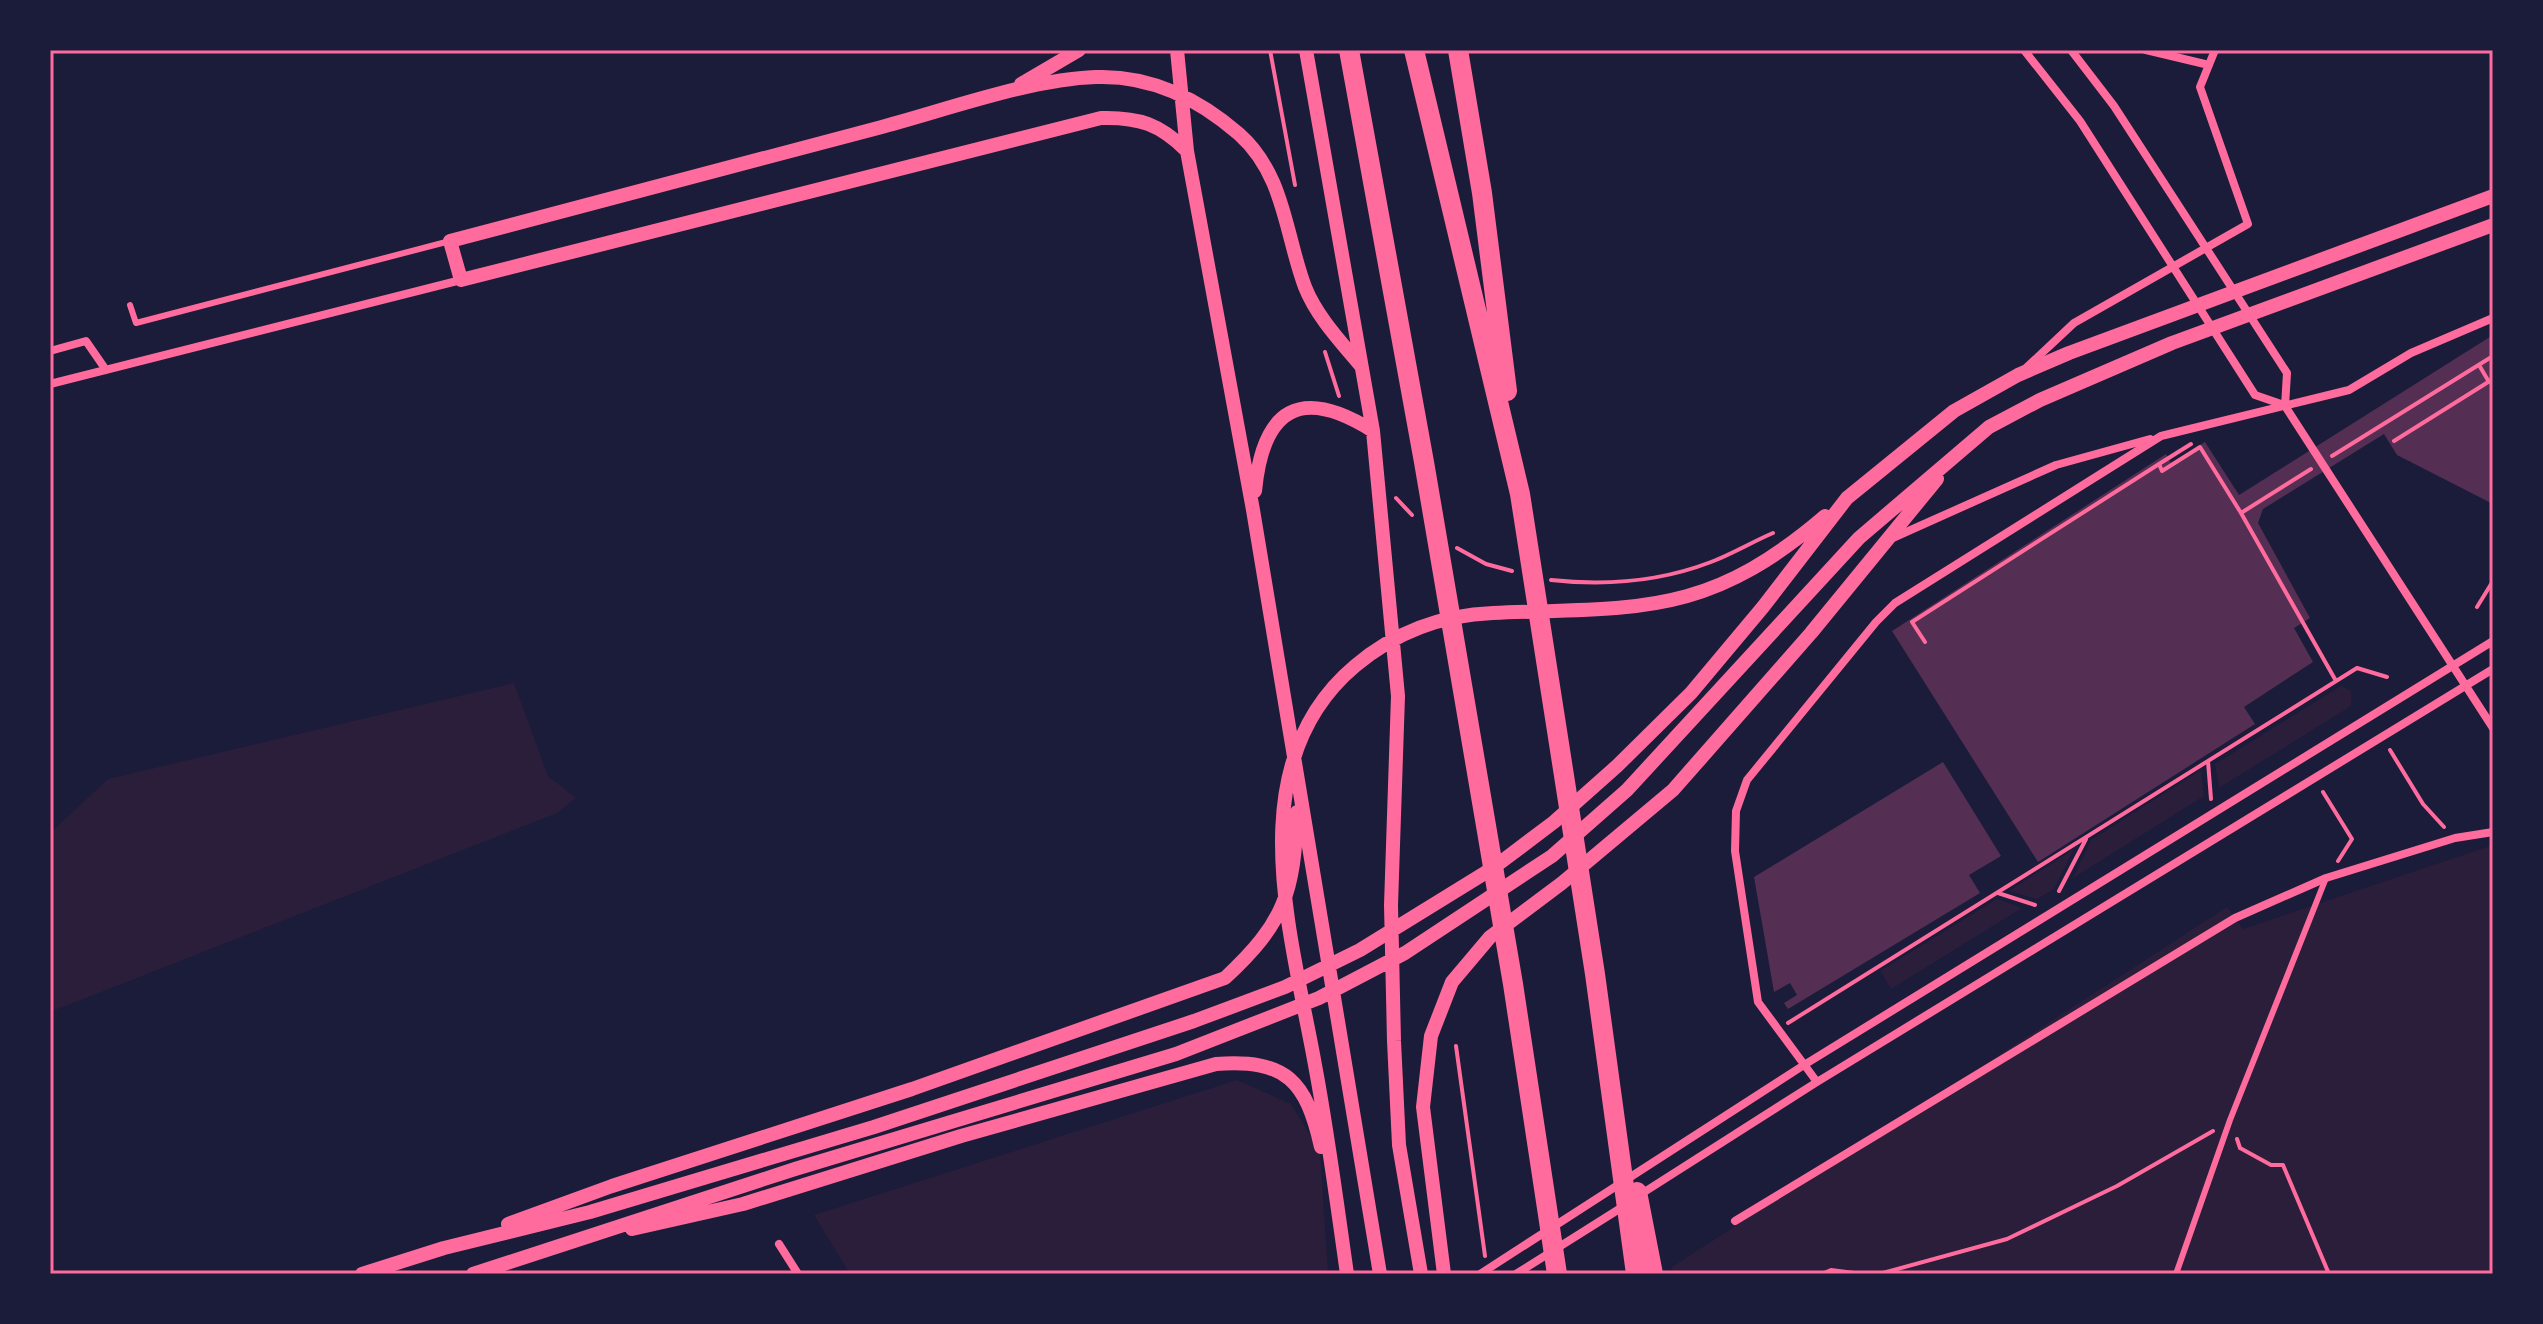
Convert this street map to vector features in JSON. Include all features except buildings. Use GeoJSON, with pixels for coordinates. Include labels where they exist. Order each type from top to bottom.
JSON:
{"type":"FeatureCollection","features":[{"type":"Feature","properties":{"kind":"highway"},"geometry":{"type":"LineString","coordinates":[[1349,50],[1500,907],[1557,1274]]}},
{"type":"Feature","properties":{"kind":"highway"},"geometry":{"type":"LineString","coordinates":[[1414,50],[1520,494]]}},
{"type":"Feature","properties":{"kind":"highway"},"geometry":{"type":"LineString","coordinates":[[1458,50],[1482,193],[1520,494],[1595,974],[1636,1274]]}},
{"type":"Feature","properties":{"kind":"highway"},"geometry":{"type":"LineString","coordinates":[[1595,974],[1653,1274]]}},
{"type":"Feature","properties":{"kind":"highway"},"geometry":{"type":"LineString","coordinates":[[1538,1165],[1549,1274]]}},
{"type":"Feature","properties":{"kind":"street"},"geometry":{"type":"LineString","coordinates":[[999,96],[1079,50]]}},
{"type":"Feature","properties":{"kind":"street"},"geometry":{"type":"LineString","coordinates":[[1177,50],[1187,151],[1253,510],[1380,1274]]}},
{"type":"Feature","properties":{"kind":"street"},"geometry":{"type":"LineString","coordinates":[[1306,50],[1373,431],[1398,696],[1391,905],[1399,1145],[1421,1274]]}},
{"type":"Feature","properties":{"kind":"street"},"geometry":{"type":"LineString","coordinates":[[2024,50],[2080,121],[2255,395],[2285,406]]}},
{"type":"Feature","properties":{"kind":"street"},"geometry":{"type":"LineString","coordinates":[[2071,50],[2114,106],[2287,373],[2285,406],[2493,728]]}},
{"type":"Feature","properties":{"kind":"street"},"geometry":{"type":"LineString","coordinates":[[2146,50],[2209,65]]}},
{"type":"Feature","properties":{"kind":"street"},"geometry":{"type":"LineString","coordinates":[[2018,375],[2074,323],[2248,224],[2200,87],[2215,50]]}},
{"type":"Feature","properties":{"kind":"street"},"geometry":{"type":"LineString","coordinates":[[461,280],[450,241],[999,96],[1095,77],[1153,83],[1179,94],[1241,136],[1267,170],[1286,210],[1306,289],[1317,310],[1361,366]]}},
{"type":"Feature","properties":{"kind":"street"},"geometry":{"type":"LineString","coordinates":[[50,384],[1074,123],[1126,117],[1147,121],[1170,134],[1187,151]]}},
{"type":"Feature","properties":{"kind":"street"},"geometry":{"type":"LineString","coordinates":[[1347,1274],[1334,1168],[1290,926],[1281,848],[1285,784],[1292,756],[1316,708],[1332,687],[1368,655],[1414,629],[1459,616],[1654,606],[1696,595],[1736,578],[1782,550],[1954,411],[2018,375],[2157,319],[2493,196]]}},
{"type":"Feature","properties":{"kind":"street"},"geometry":{"type":"LineString","coordinates":[[473,1274],[1254,1026],[1319,998],[1405,953],[1552,856],[1616,799],[1859,538],[1989,427],[2105,371],[2316,287],[2493,225]]}},
{"type":"Feature","properties":{"kind":"street"},"geometry":{"type":"LineString","coordinates":[[1890,539],[2056,465],[2349,390],[2411,353],[2493,318]]}},
{"type":"Feature","properties":{"kind":"street"},"geometry":{"type":"LineString","coordinates":[[50,351],[86,341],[106,370]]}},
{"type":"Feature","properties":{"kind":"street"},"geometry":{"type":"LineString","coordinates":[[1253,510],[1262,450],[1279,419],[1297,410],[1317,407],[1337,410],[1373,431]]}},
{"type":"Feature","properties":{"kind":"street"},"geometry":{"type":"LineString","coordinates":[[1817,1082],[1758,1002],[1735,851],[1736,811],[1747,780],[1895,603],[2161,436]]}},
{"type":"Feature","properties":{"kind":"street"},"geometry":{"type":"LineString","coordinates":[[1444,1274],[1423,1107],[1431,1036],[1452,982],[1490,937],[1574,874],[1673,790],[1811,633],[1956,454]]}},
{"type":"Feature","properties":{"kind":"street"},"geometry":{"type":"LineString","coordinates":[[444,1248],[590,1212],[874,1127],[1194,1021],[1285,987],[1424,913],[1517,850],[1617,766],[1691,693],[1763,607],[1847,498]]}},
{"type":"Feature","properties":{"kind":"street"},"geometry":{"type":"LineString","coordinates":[[1480,1274],[1804,1065],[2493,641]]}},
{"type":"Feature","properties":{"kind":"street"},"geometry":{"type":"LineString","coordinates":[[1516,1274],[1817,1082],[2493,669]]}},
{"type":"Feature","properties":{"kind":"street"},"geometry":{"type":"LineString","coordinates":[[362,1274],[444,1248],[612,1186],[927,1084],[1225,978],[1264,937],[1286,896],[1295,868],[1298,777]]}},
{"type":"Feature","properties":{"kind":"street"},"geometry":{"type":"LineString","coordinates":[[1735,1221],[2235,918],[2326,878],[2455,838],[2493,832]]}},
{"type":"Feature","properties":{"kind":"street"},"geometry":{"type":"LineString","coordinates":[[580,1239],[705,1215],[1183,1072],[1252,1062],[1283,1071],[1298,1085],[1313,1112],[1341,1230]]}},
{"type":"Feature","properties":{"kind":"street"},"geometry":{"type":"LineString","coordinates":[[779,1244],[798,1274]]}},
{"type":"Feature","properties":{"kind":"lane"},"geometry":{"type":"LineString","coordinates":[[130,305],[136,323],[450,241]]}},
{"type":"Feature","properties":{"kind":"lane"},"geometry":{"type":"LineString","coordinates":[[2176,1274],[2230,1120],[2326,878]]}},
{"type":"Feature","properties":{"kind":"path"},"geometry":{"type":"LineString","coordinates":[[2241,513],[2493,356]]}},
{"type":"Feature","properties":{"kind":"path"},"geometry":{"type":"LineString","coordinates":[[2394,441],[2491,381],[2479,365]]}},
{"type":"Feature","properties":{"kind":"path"},"geometry":{"type":"LineString","coordinates":[[1925,642],[1912,622],[2197,441]]}},
{"type":"Feature","properties":{"kind":"path"},"geometry":{"type":"LineString","coordinates":[[2159,464],[2162,471],[2200,447],[2336,681]]}},
{"type":"Feature","properties":{"kind":"path"},"geometry":{"type":"LineString","coordinates":[[2477,607],[2493,581]]}},
{"type":"Feature","properties":{"kind":"path"},"geometry":{"type":"LineString","coordinates":[[1787,1023],[2357,668],[2387,677]]}},
{"type":"Feature","properties":{"kind":"path"},"geometry":{"type":"LineString","coordinates":[[2390,750],[2423,804],[2455,838]]}},
{"type":"Feature","properties":{"kind":"path"},"geometry":{"type":"LineString","coordinates":[[2208,761],[2211,800]]}},
{"type":"Feature","properties":{"kind":"path"},"geometry":{"type":"LineString","coordinates":[[2323,792],[2352,839],[2326,878]]}},
{"type":"Feature","properties":{"kind":"path"},"geometry":{"type":"LineString","coordinates":[[2059,893],[2087,836]]}},
{"type":"Feature","properties":{"kind":"path"},"geometry":{"type":"LineString","coordinates":[[1997,893],[2038,906]]}},
{"type":"Feature","properties":{"kind":"path"},"geometry":{"type":"LineString","coordinates":[[1456,1046],[1486,1259]]}},
{"type":"Feature","properties":{"kind":"path"},"geometry":{"type":"LineString","coordinates":[[1879,1274],[2007,1239],[2131,1179],[2230,1120],[2240,1148],[2271,1165],[2283,1165],[2329,1274]]}},
{"type":"Feature","properties":{"kind":"path"},"geometry":{"type":"LineString","coordinates":[[1822,1274],[1831,1270],[1862,1274]]}},
{"type":"Feature","properties":{"kind":"shaded area"},"geometry":{"type":"Polygon","coordinates":[[[514,683],[548,776],[576,798],[557,813],[50,1012],[50,833],[108,779],[514,683]]]}},
{"type":"Feature","properties":{"kind":"shaded area"},"geometry":{"type":"Polygon","coordinates":[[[2341,686],[2351,691],[2351,706],[2219,788],[2215,764],[2341,686]]]}},
{"type":"Feature","properties":{"kind":"shaded area"},"geometry":{"type":"Polygon","coordinates":[[[2201,770],[2204,796],[2073,878],[2091,840],[2201,770]]]}},
{"type":"Feature","properties":{"kind":"shaded area"},"geometry":{"type":"Polygon","coordinates":[[[2493,845],[2493,1274],[1673,1274],[1672,1267],[2227,907],[2243,929],[2493,845]]]}},
{"type":"Feature","properties":{"kind":"shaded area"},"geometry":{"type":"Polygon","coordinates":[[[2074,849],[2054,889],[2037,899],[2009,891],[2074,849]]]}},
{"type":"Feature","properties":{"kind":"shaded area"},"geometry":{"type":"Polygon","coordinates":[[[1997,899],[2022,908],[1891,989],[1880,971],[1997,899]]]}},
{"type":"Feature","properties":{"kind":"shaded area"},"geometry":{"type":"Polygon","coordinates":[[[1237,1080],[1291,1104],[1320,1152],[1328,1274],[850,1274],[814,1215],[1237,1080]]]}}]}
